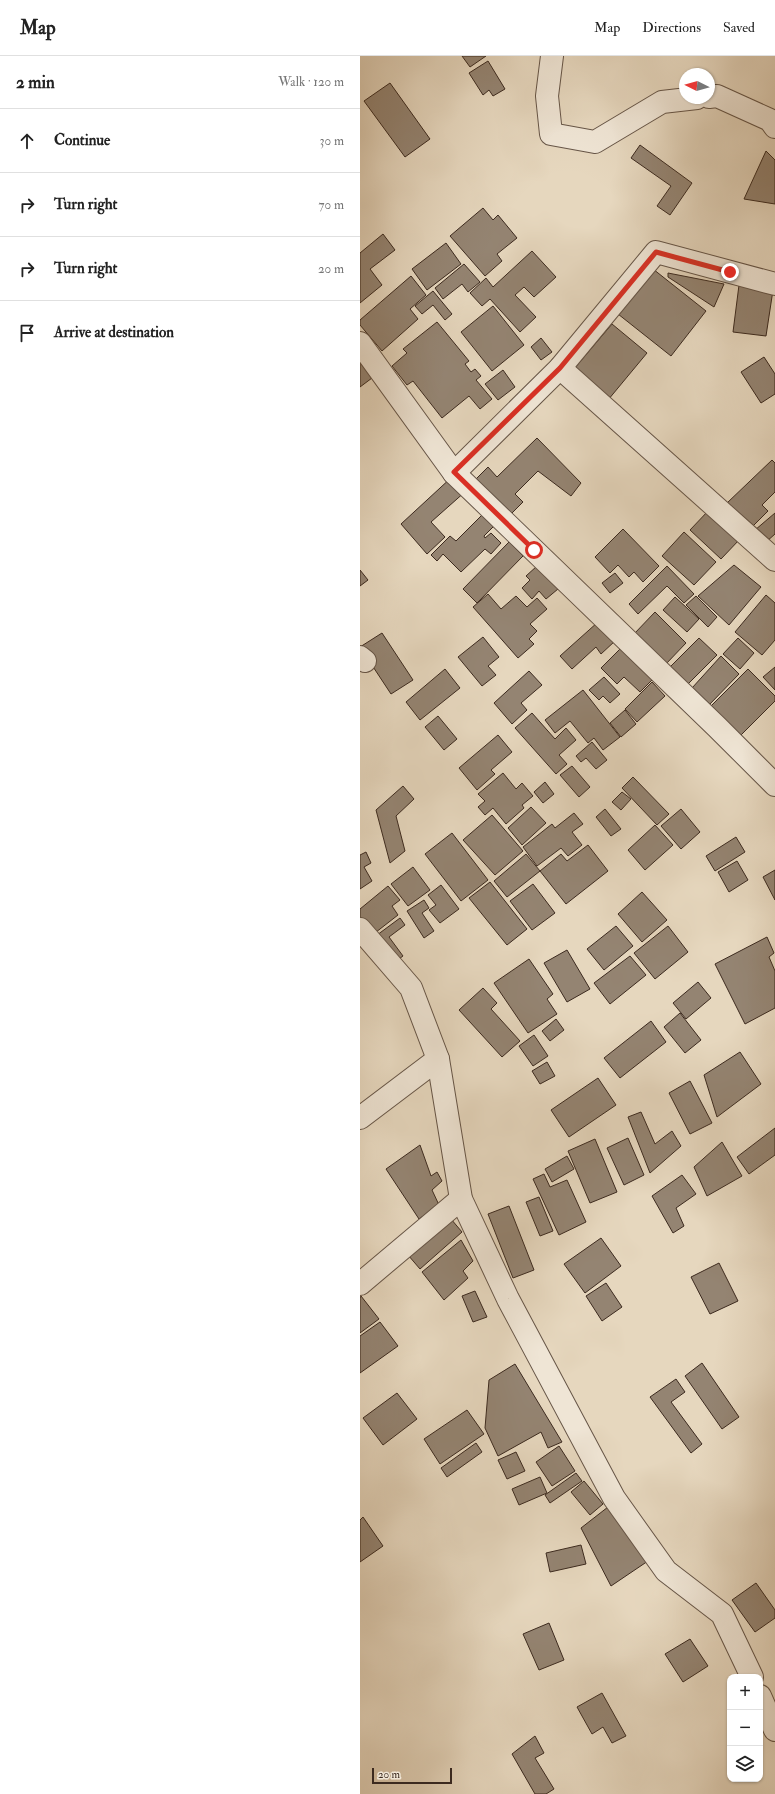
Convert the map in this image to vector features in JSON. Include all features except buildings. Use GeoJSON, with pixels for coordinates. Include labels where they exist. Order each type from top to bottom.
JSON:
{"type":"FeatureCollection","features":[{"type":"Feature","properties":{"kind":"street"},"geometry":{"type":"LineString","coordinates":[[552,56],[547,96],[550,134],[595,142],[662,102],[679,100]]}},
{"type":"Feature","properties":{"kind":"street"},"geometry":{"type":"LineString","coordinates":[[715,96],[718,96],[770,120],[775,127]]}},
{"type":"Feature","properties":{"kind":"street"},"geometry":{"type":"LineString","coordinates":[[454,472],[560,368],[656,252],[775,284]]}},
{"type":"Feature","properties":{"kind":"street"},"geometry":{"type":"LineString","coordinates":[[360,343],[454,472],[717,726],[775,786]]}},
{"type":"Feature","properties":{"kind":"street"},"geometry":{"type":"LineString","coordinates":[[560,368],[775,560]]}},
{"type":"Feature","properties":{"kind":"street"},"geometry":{"type":"LineString","coordinates":[[360,929],[411,988],[438,1059],[460,1199],[508,1299],[614,1498],[666,1572],[722,1614],[751,1674]]}},
{"type":"Feature","properties":{"kind":"street"},"geometry":{"type":"LineString","coordinates":[[360,1118],[438,1059]]}},
{"type":"Feature","properties":{"kind":"street"},"geometry":{"type":"LineString","coordinates":[[360,1284],[460,1199]]}},
{"type":"Feature","properties":{"kind":"street"},"geometry":{"type":"LineString","coordinates":[[763,1703],[775,1730]]}},
{"type":"Feature","properties":{"kind":"route"},"geometry":{"type":"LineString","coordinates":[[534,550],[454,472],[560,368],[656,252],[730,272]]}}]}
